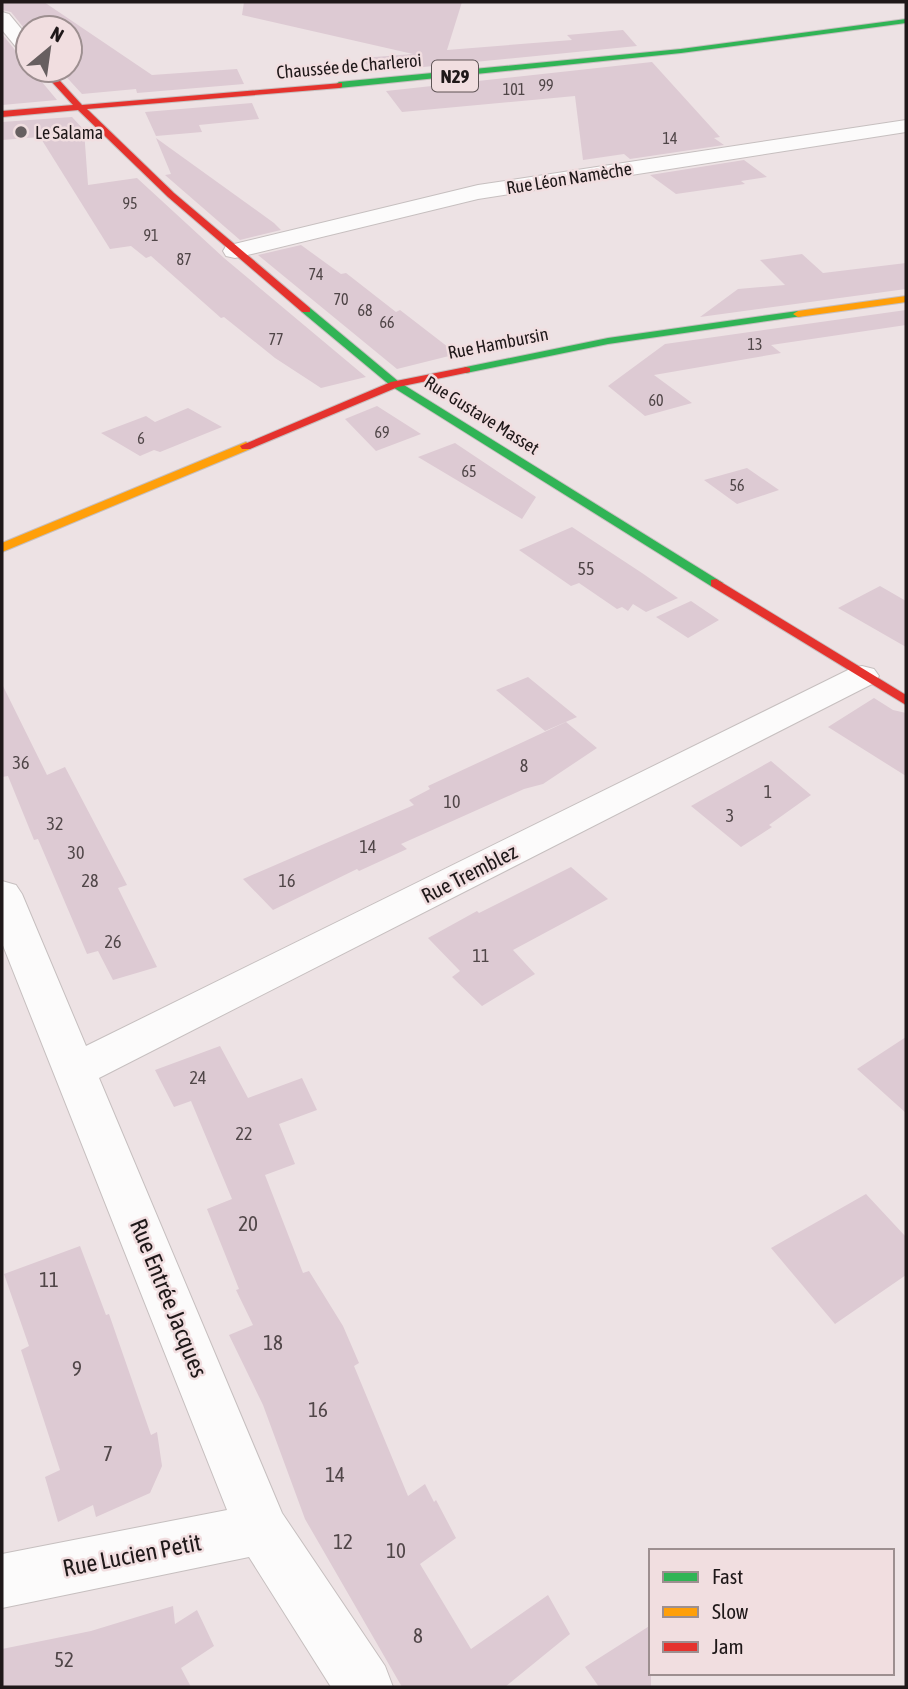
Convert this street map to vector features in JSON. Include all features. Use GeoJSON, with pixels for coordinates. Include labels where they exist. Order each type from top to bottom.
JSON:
{"type":"FeatureCollection","features":[{"type":"Feature","properties":{"kind":"street"},"geometry":{"type":"LineString","coordinates":[[2,18],[14,32]]}},
{"type":"Feature","properties":{"kind":"street","name":"Chaussée de Charleroi"},"geometry":{"type":"LineString","coordinates":[[2,114],[419,80],[685,51],[906,21]]}},
{"type":"Feature","properties":{"kind":"street","name":"Rue Gustave Masset"},"geometry":{"type":"LineString","coordinates":[[57,84],[76,107],[235,251],[396,384],[906,701]]}},
{"type":"Feature","properties":{"kind":"street","name":"Rue Léon Namèche"},"geometry":{"type":"LineString","coordinates":[[235,251],[478,192],[906,126]]}},
{"type":"Feature","properties":{"kind":"street","name":"Rue Hambursin"},"geometry":{"type":"LineString","coordinates":[[2,548],[396,384],[608,341],[906,299]]}},
{"type":"Feature","properties":{"kind":"street","name":"Rue Tremblez"},"geometry":{"type":"LineString","coordinates":[[76,1070],[862,676]]}},
{"type":"Feature","properties":{"kind":"street","name":"Rue Entrée Jacques"},"geometry":{"type":"LineString","coordinates":[[2,894],[262,1529],[364,1687]]}},
{"type":"Feature","properties":{"kind":"street","name":"Rue Lucien Petit"},"geometry":{"type":"LineString","coordinates":[[2,1581],[262,1529]]}},
{"type":"Feature","properties":{"kind":"building"},"geometry":{"type":"Polygon","coordinates":[[[2,2],[44,2],[62,14],[14,16],[2,10],[2,2]]]}},
{"type":"Feature","properties":{"kind":"building"},"geometry":{"type":"Polygon","coordinates":[[[244,2],[462,2],[447,50],[572,40],[567,35],[623,30],[637,46],[372,72],[362,58],[413,54],[242,15],[244,2]]]}},
{"type":"Feature","properties":{"kind":"building"},"geometry":{"type":"Polygon","coordinates":[[[84,29],[152,75],[237,69],[244,84],[137,93],[136,89],[82,94],[73,84],[84,84],[84,29]]]}},
{"type":"Feature","properties":{"kind":"building"},"geometry":{"type":"Polygon","coordinates":[[[2,34],[14,49],[14,84],[44,84],[57,100],[2,105],[2,34]]]}},
{"type":"Feature","properties":{"kind":"building"},"geometry":{"type":"Polygon","coordinates":[[[652,62],[720,137],[714,138],[724,145],[630,159],[624,154],[583,160],[575,96],[402,112],[386,91],[652,62]]]}},
{"type":"Feature","properties":{"kind":"building"},"geometry":{"type":"Polygon","coordinates":[[[252,103],[259,119],[199,125],[202,132],[156,136],[145,112],[252,103]]]}},
{"type":"Feature","properties":{"kind":"building"},"geometry":{"type":"Polygon","coordinates":[[[72,117],[84,130],[88,185],[137,178],[224,258],[366,377],[321,388],[275,358],[224,317],[221,318],[151,256],[146,258],[131,246],[110,249],[40,137],[2,140],[2,122],[72,117]]]}},
{"type":"Feature","properties":{"kind":"building"},"geometry":{"type":"Polygon","coordinates":[[[156,138],[281,230],[240,240],[165,175],[171,174],[156,138]]]}},
{"type":"Feature","properties":{"kind":"building"},"geometry":{"type":"Polygon","coordinates":[[[744,160],[767,177],[741,181],[745,184],[676,194],[650,175],[744,160]]]}},
{"type":"Feature","properties":{"kind":"building"},"geometry":{"type":"Polygon","coordinates":[[[301,245],[341,274],[346,273],[396,312],[400,310],[457,354],[397,369],[258,255],[301,245]]]}},
{"type":"Feature","properties":{"kind":"building"},"geometry":{"type":"Polygon","coordinates":[[[802,254],[823,273],[906,263],[906,289],[700,317],[738,289],[785,285],[760,260],[802,254]]]}},
{"type":"Feature","properties":{"kind":"building"},"geometry":{"type":"Polygon","coordinates":[[[906,310],[906,325],[771,345],[781,353],[654,375],[692,403],[645,416],[608,386],[665,344],[906,310]]]}},
{"type":"Feature","properties":{"kind":"building"},"geometry":{"type":"Polygon","coordinates":[[[377,406],[421,434],[376,451],[345,419],[377,406]]]}},
{"type":"Feature","properties":{"kind":"building"},"geometry":{"type":"Polygon","coordinates":[[[188,408],[222,427],[160,452],[154,450],[140,456],[101,433],[146,416],[155,422],[188,408]]]}},
{"type":"Feature","properties":{"kind":"building"},"geometry":{"type":"Polygon","coordinates":[[[455,443],[536,497],[522,519],[418,457],[455,443]]]}},
{"type":"Feature","properties":{"kind":"building"},"geometry":{"type":"Polygon","coordinates":[[[747,468],[779,490],[737,504],[704,480],[747,468]]]}},
{"type":"Feature","properties":{"kind":"building"},"geometry":{"type":"Polygon","coordinates":[[[572,527],[678,598],[646,612],[633,604],[628,611],[622,607],[617,609],[579,583],[571,586],[519,550],[572,527]]]}},
{"type":"Feature","properties":{"kind":"building"},"geometry":{"type":"Polygon","coordinates":[[[880,586],[906,601],[906,647],[838,608],[880,586]]]}},
{"type":"Feature","properties":{"kind":"building"},"geometry":{"type":"Polygon","coordinates":[[[691,601],[719,620],[688,638],[656,617],[691,601]]]}},
{"type":"Feature","properties":{"kind":"building"},"geometry":{"type":"Polygon","coordinates":[[[528,677],[577,717],[545,731],[496,690],[528,677]]]}},
{"type":"Feature","properties":{"kind":"building"},"geometry":{"type":"Polygon","coordinates":[[[2,684],[47,775],[65,767],[127,885],[118,888],[157,967],[113,980],[98,951],[87,954],[38,839],[34,840],[8,776],[2,777],[2,684]]]}},
{"type":"Feature","properties":{"kind":"building"},"geometry":{"type":"Polygon","coordinates":[[[874,698],[893,710],[906,713],[906,776],[828,727],[874,698]]]}},
{"type":"Feature","properties":{"kind":"building"},"geometry":{"type":"Polygon","coordinates":[[[566,722],[597,748],[543,784],[524,789],[401,844],[407,849],[359,871],[357,869],[273,910],[243,879],[414,805],[409,800],[430,789],[428,786],[566,722]]]}},
{"type":"Feature","properties":{"kind":"building"},"geometry":{"type":"Polygon","coordinates":[[[771,761],[811,795],[769,825],[772,827],[741,847],[691,806],[771,761]]]}},
{"type":"Feature","properties":{"kind":"building"},"geometry":{"type":"Polygon","coordinates":[[[571,867],[608,899],[513,950],[535,974],[482,1006],[452,977],[460,971],[428,938],[477,911],[479,913],[571,867]]]}},
{"type":"Feature","properties":{"kind":"building"},"geometry":{"type":"Polygon","coordinates":[[[906,1037],[906,1113],[857,1069],[906,1037]]]}},
{"type":"Feature","properties":{"kind":"building"},"geometry":{"type":"Polygon","coordinates":[[[220,1046],[248,1098],[302,1078],[317,1110],[279,1124],[295,1164],[265,1175],[303,1273],[309,1271],[343,1326],[359,1363],[354,1366],[408,1496],[425,1484],[456,1538],[420,1564],[471,1649],[548,1595],[570,1634],[505,1687],[402,1687],[305,1519],[263,1405],[229,1335],[253,1325],[236,1290],[239,1289],[207,1209],[232,1199],[191,1101],[174,1107],[155,1070],[220,1046]]]}},
{"type":"Feature","properties":{"kind":"building"},"geometry":{"type":"Polygon","coordinates":[[[866,1194],[906,1237],[906,1275],[835,1324],[771,1248],[866,1194]]]}},
{"type":"Feature","properties":{"kind":"building"},"geometry":{"type":"Polygon","coordinates":[[[80,1246],[106,1315],[109,1314],[151,1435],[157,1432],[162,1466],[150,1493],[96,1517],[93,1505],[58,1522],[45,1477],[60,1470],[21,1350],[29,1346],[4,1274],[80,1246]]]}},
{"type":"Feature","properties":{"kind":"building"},"geometry":{"type":"Polygon","coordinates":[[[173,1606],[175,1624],[197,1610],[214,1646],[181,1668],[191,1687],[2,1687],[2,1649],[91,1631],[173,1606]]]}},
{"type":"Feature","properties":{"kind":"building"},"geometry":{"type":"Polygon","coordinates":[[[649,1626],[651,1687],[599,1687],[585,1667],[649,1626]]]}},
{"type":"Feature","properties":{"kind":"traffic: fast"},"geometry":{"type":"LineString","coordinates":[[339,85],[681,51],[906,21]]}},
{"type":"Feature","properties":{"kind":"traffic: fast"},"geometry":{"type":"LineString","coordinates":[[306,310],[395,384],[716,583]]}},
{"type":"Feature","properties":{"kind":"traffic: fast"},"geometry":{"type":"LineString","coordinates":[[466,370],[608,341],[798,314]]}},
{"type":"Feature","properties":{"kind":"traffic: slow"},"geometry":{"type":"LineString","coordinates":[[798,314],[906,299]]}},
{"type":"Feature","properties":{"kind":"traffic: slow"},"geometry":{"type":"LineString","coordinates":[[2,548],[246,446]]}},
{"type":"Feature","properties":{"kind":"traffic: jam"},"geometry":{"type":"LineString","coordinates":[[58,84],[138,165],[306,310]]}},
{"type":"Feature","properties":{"kind":"traffic: jam"},"geometry":{"type":"LineString","coordinates":[[2,114],[339,85]]}},
{"type":"Feature","properties":{"kind":"traffic: jam"},"geometry":{"type":"LineString","coordinates":[[246,446],[395,384],[466,370]]}},
{"type":"Feature","properties":{"kind":"traffic: jam"},"geometry":{"type":"LineString","coordinates":[[716,583],[906,701]]}},
{"type":"Feature","properties":{"kind":"place","name":"Le Salama"},"geometry":{"type":"Point","coordinates":[21,132]}}]}
